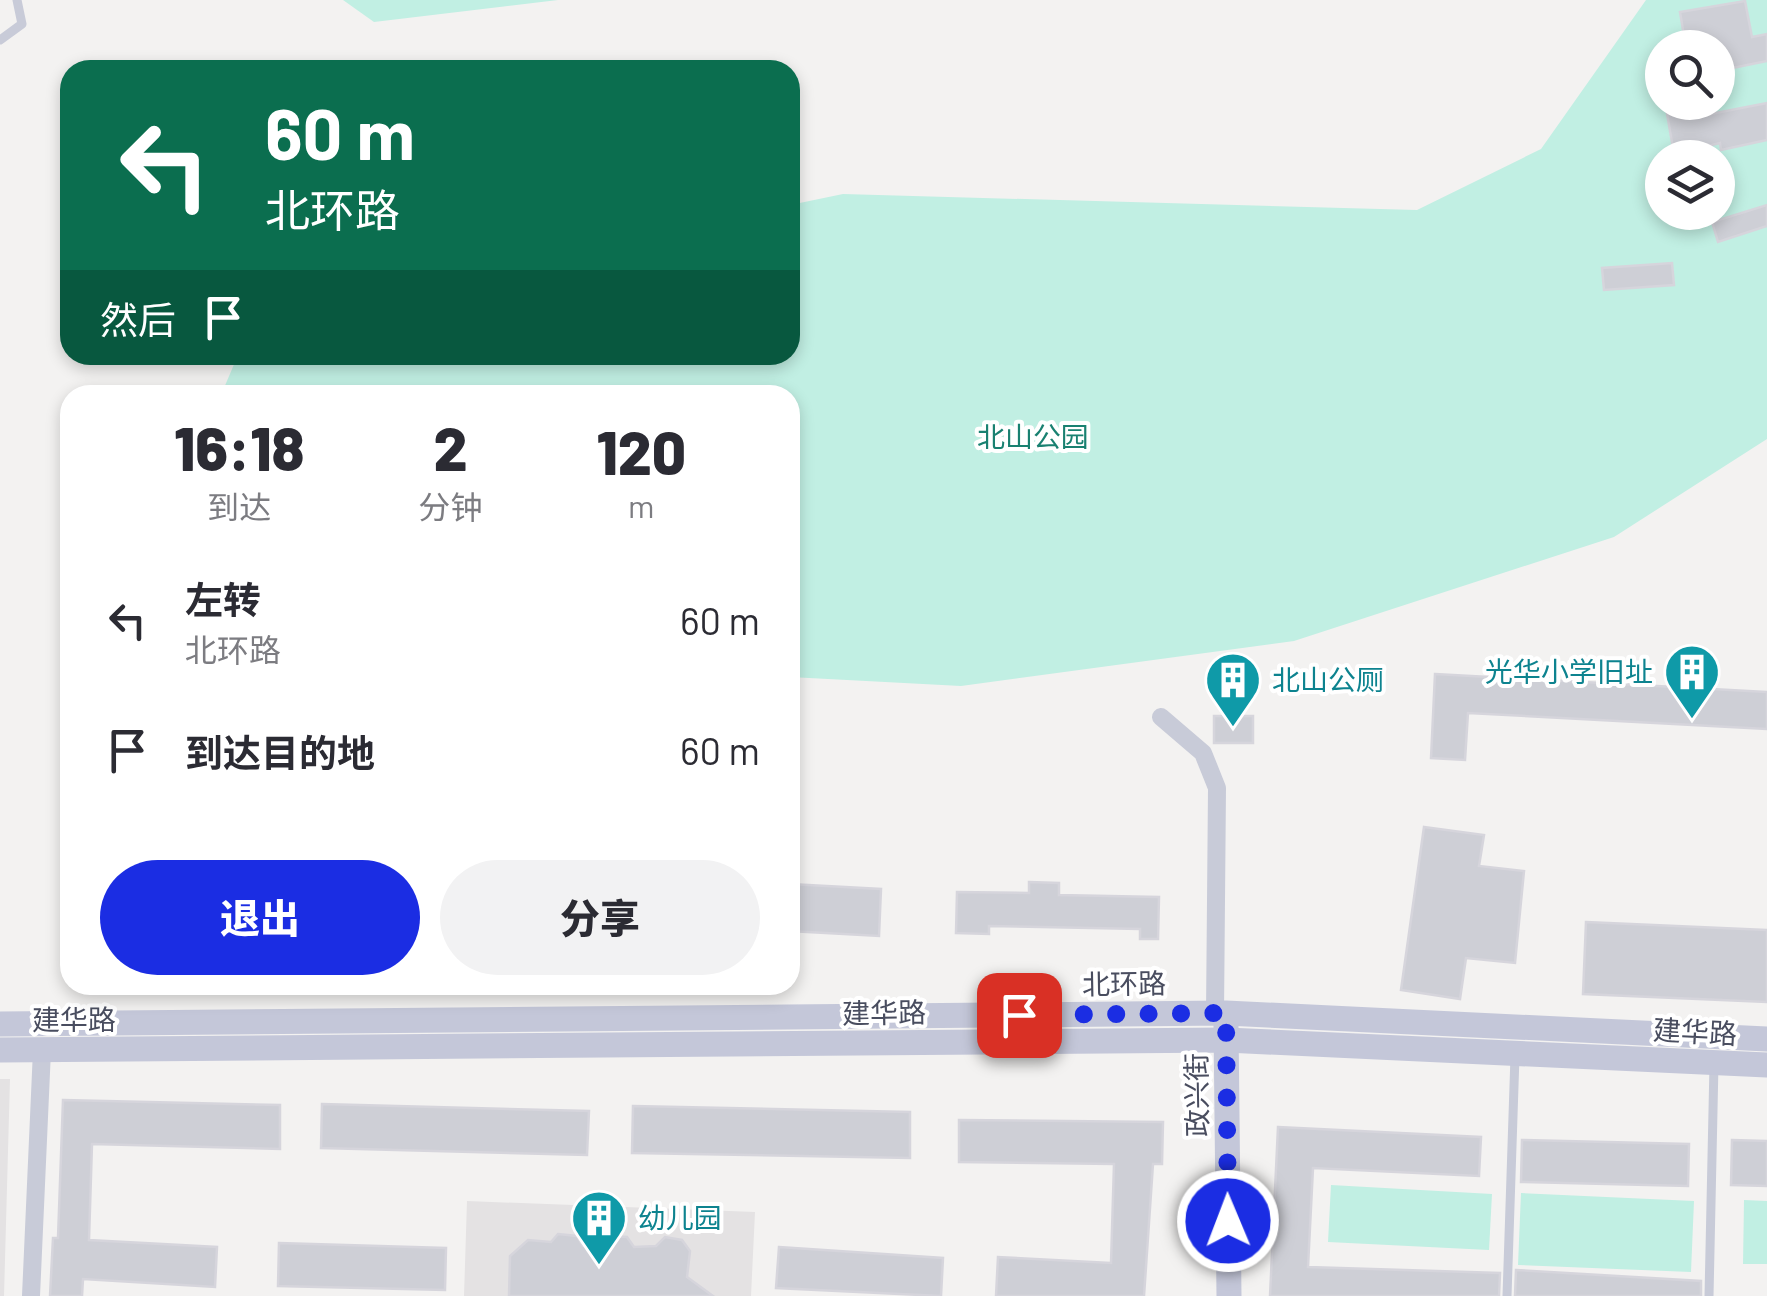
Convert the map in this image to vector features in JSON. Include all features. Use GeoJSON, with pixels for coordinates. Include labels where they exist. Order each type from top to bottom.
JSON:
{"type":"FeatureCollection","features":[{"type":"Feature","properties":{"kind":"street"},"geometry":{"type":"LineString","coordinates":[[1161,717],[1202,753],[1217,788],[1221,1013]]}},
{"type":"Feature","properties":{"kind":"street","name":"北环路"},"geometry":{"type":"LineString","coordinates":[[0,1024],[1221,1013],[1767,1038]]}},
{"type":"Feature","properties":{"kind":"street","name":"政兴街"},"geometry":{"type":"LineString","coordinates":[[1221,1013],[1226,1040],[1229,1296]]}},
{"type":"Feature","properties":{"kind":"street","name":"建华路"},"geometry":{"type":"LineString","coordinates":[[0,1050],[1226,1040],[1767,1065]]}},
{"type":"Feature","properties":{"kind":"street"},"geometry":{"type":"LineString","coordinates":[[31,1296],[42,1050]]}},
{"type":"Feature","properties":{"kind":"lane"},"geometry":{"type":"LineString","coordinates":[[0,40],[22,24],[17,0]]}},
{"type":"Feature","properties":{"kind":"lane"},"geometry":{"type":"LineString","coordinates":[[1709,1296],[1713,1036]]}},
{"type":"Feature","properties":{"kind":"lane"},"geometry":{"type":"LineString","coordinates":[[1507,1296],[1515,1053]]}},
{"type":"Feature","properties":{"kind":"shaded area"},"geometry":{"type":"Polygon","coordinates":[[[0,1079],[10,1079],[4,1296],[0,1296],[0,1079]]]}},
{"type":"Feature","properties":{"kind":"shaded area"},"geometry":{"type":"Polygon","coordinates":[[[467,1201],[755,1212],[751,1296],[464,1296],[467,1201]]]}},
{"type":"Feature","properties":{"kind":"green space"},"geometry":{"type":"Polygon","coordinates":[[[343,0],[558,0],[374,22],[343,0]]]}},
{"type":"Feature","properties":{"kind":"green space","name":"北山公园"},"geometry":{"type":"Polygon","coordinates":[[[1646,0],[1767,0],[1767,439],[1614,537],[1294,641],[961,686],[800,678],[800,385],[225,385],[234,365],[800,365],[800,203],[843,194],[1417,210],[1541,149],[1646,0]]]}},
{"type":"Feature","properties":{"kind":"green space"},"geometry":{"type":"Polygon","coordinates":[[[1331,1185],[1492,1194],[1489,1250],[1328,1242],[1331,1185]]]}},
{"type":"Feature","properties":{"kind":"green space"},"geometry":{"type":"Polygon","coordinates":[[[1521,1193],[1694,1201],[1691,1272],[1518,1265],[1521,1193]]]}},
{"type":"Feature","properties":{"kind":"green space"},"geometry":{"type":"Polygon","coordinates":[[[1744,1200],[1767,1201],[1767,1264],[1743,1264],[1744,1200]]]}},
{"type":"Feature","properties":{"kind":"building"},"geometry":{"type":"Polygon","coordinates":[[[1745,1],[1752,37],[1767,34],[1767,61],[1735,68],[1735,30],[1683,30],[1680,12],[1745,1]]]}},
{"type":"Feature","properties":{"kind":"building"},"geometry":{"type":"Polygon","coordinates":[[[1767,103],[1767,140],[1735,147],[1735,140],[1672,140],[1668,120],[1735,120],[1735,109],[1767,103]]]}},
{"type":"Feature","properties":{"kind":"building"},"geometry":{"type":"Polygon","coordinates":[[[1767,205],[1767,226],[1718,242],[1714,230],[1735,230],[1735,215],[1767,205]]]}},
{"type":"Feature","properties":{"kind":"building"},"geometry":{"type":"Polygon","coordinates":[[[1672,263],[1674,285],[1604,290],[1602,268],[1672,263]]]}},
{"type":"Feature","properties":{"kind":"building","name":"光华小学旧址"},"geometry":{"type":"Polygon","coordinates":[[[1435,674],[1767,692],[1767,729],[1468,713],[1465,760],[1431,758],[1435,674]]]}},
{"type":"Feature","properties":{"kind":"building","name":"北山公厕"},"geometry":{"type":"Polygon","coordinates":[[[1214,716],[1253,716],[1253,743],[1214,743],[1214,716]]]}},
{"type":"Feature","properties":{"kind":"building"},"geometry":{"type":"Polygon","coordinates":[[[1424,827],[1484,835],[1479,866],[1524,871],[1515,963],[1466,958],[1460,999],[1401,990],[1424,827]]]}},
{"type":"Feature","properties":{"kind":"building"},"geometry":{"type":"Polygon","coordinates":[[[1029,882],[1059,883],[1059,895],[1159,897],[1158,939],[1140,939],[1140,929],[989,926],[989,934],[956,933],[957,892],[1029,893],[1029,882]]]}},
{"type":"Feature","properties":{"kind":"building"},"geometry":{"type":"Polygon","coordinates":[[[800,885],[881,889],[879,936],[800,932],[800,885]]]}},
{"type":"Feature","properties":{"kind":"building"},"geometry":{"type":"Polygon","coordinates":[[[1586,922],[1767,930],[1767,1002],[1583,994],[1586,922]]]}},
{"type":"Feature","properties":{"kind":"building"},"geometry":{"type":"Polygon","coordinates":[[[63,1100],[280,1105],[280,1149],[92,1144],[89,1240],[217,1247],[215,1287],[83,1279],[82,1296],[50,1296],[53,1238],[58,1238],[63,1100]]]}},
{"type":"Feature","properties":{"kind":"building"},"geometry":{"type":"Polygon","coordinates":[[[322,1104],[589,1111],[587,1155],[321,1148],[322,1104]]]}},
{"type":"Feature","properties":{"kind":"building"},"geometry":{"type":"Polygon","coordinates":[[[633,1106],[910,1112],[910,1158],[632,1153],[633,1106]]]}},
{"type":"Feature","properties":{"kind":"building"},"geometry":{"type":"Polygon","coordinates":[[[959,1120],[1163,1122],[1162,1164],[1153,1164],[1144,1296],[996,1296],[998,1257],[1111,1263],[1114,1164],[959,1162],[959,1120]]]}},
{"type":"Feature","properties":{"kind":"building"},"geometry":{"type":"Polygon","coordinates":[[[1278,1127],[1481,1137],[1479,1176],[1313,1168],[1308,1267],[1500,1273],[1499,1296],[1270,1296],[1278,1127]]]}},
{"type":"Feature","properties":{"kind":"building"},"geometry":{"type":"Polygon","coordinates":[[[1522,1140],[1689,1144],[1688,1186],[1521,1182],[1522,1140]]]}},
{"type":"Feature","properties":{"kind":"building"},"geometry":{"type":"Polygon","coordinates":[[[1732,1140],[1767,1141],[1767,1186],[1731,1185],[1732,1140]]]}},
{"type":"Feature","properties":{"kind":"building","name":"幼儿园"},"geometry":{"type":"Polygon","coordinates":[[[558,1234],[577,1236],[583,1246],[603,1245],[611,1236],[627,1237],[634,1247],[656,1246],[665,1237],[682,1240],[690,1251],[687,1277],[713,1296],[509,1296],[510,1256],[528,1240],[551,1242],[558,1234]]]}},
{"type":"Feature","properties":{"kind":"building"},"geometry":{"type":"Polygon","coordinates":[[[279,1243],[446,1248],[445,1290],[278,1286],[279,1243]]]}},
{"type":"Feature","properties":{"kind":"building"},"geometry":{"type":"Polygon","coordinates":[[[779,1247],[943,1258],[941,1296],[776,1288],[779,1247]]]}},
{"type":"Feature","properties":{"kind":"building"},"geometry":{"type":"Polygon","coordinates":[[[1516,1270],[1701,1281],[1701,1296],[1515,1296],[1516,1270]]]}},
{"type":"Feature","properties":{"kind":"place","name":"光华小学旧址"},"geometry":{"type":"Point","coordinates":[1692,721]}},
{"type":"Feature","properties":{"kind":"place","name":"北山公厕"},"geometry":{"type":"Point","coordinates":[1233,729]}},
{"type":"Feature","properties":{"kind":"place","name":"幼儿园"},"geometry":{"type":"Point","coordinates":[599,1267]}},
{"type":"Feature","properties":{"kind":"route"},"geometry":{"type":"LineString","coordinates":[[1019,1015],[1226,1013],[1228,1221]]}}]}
